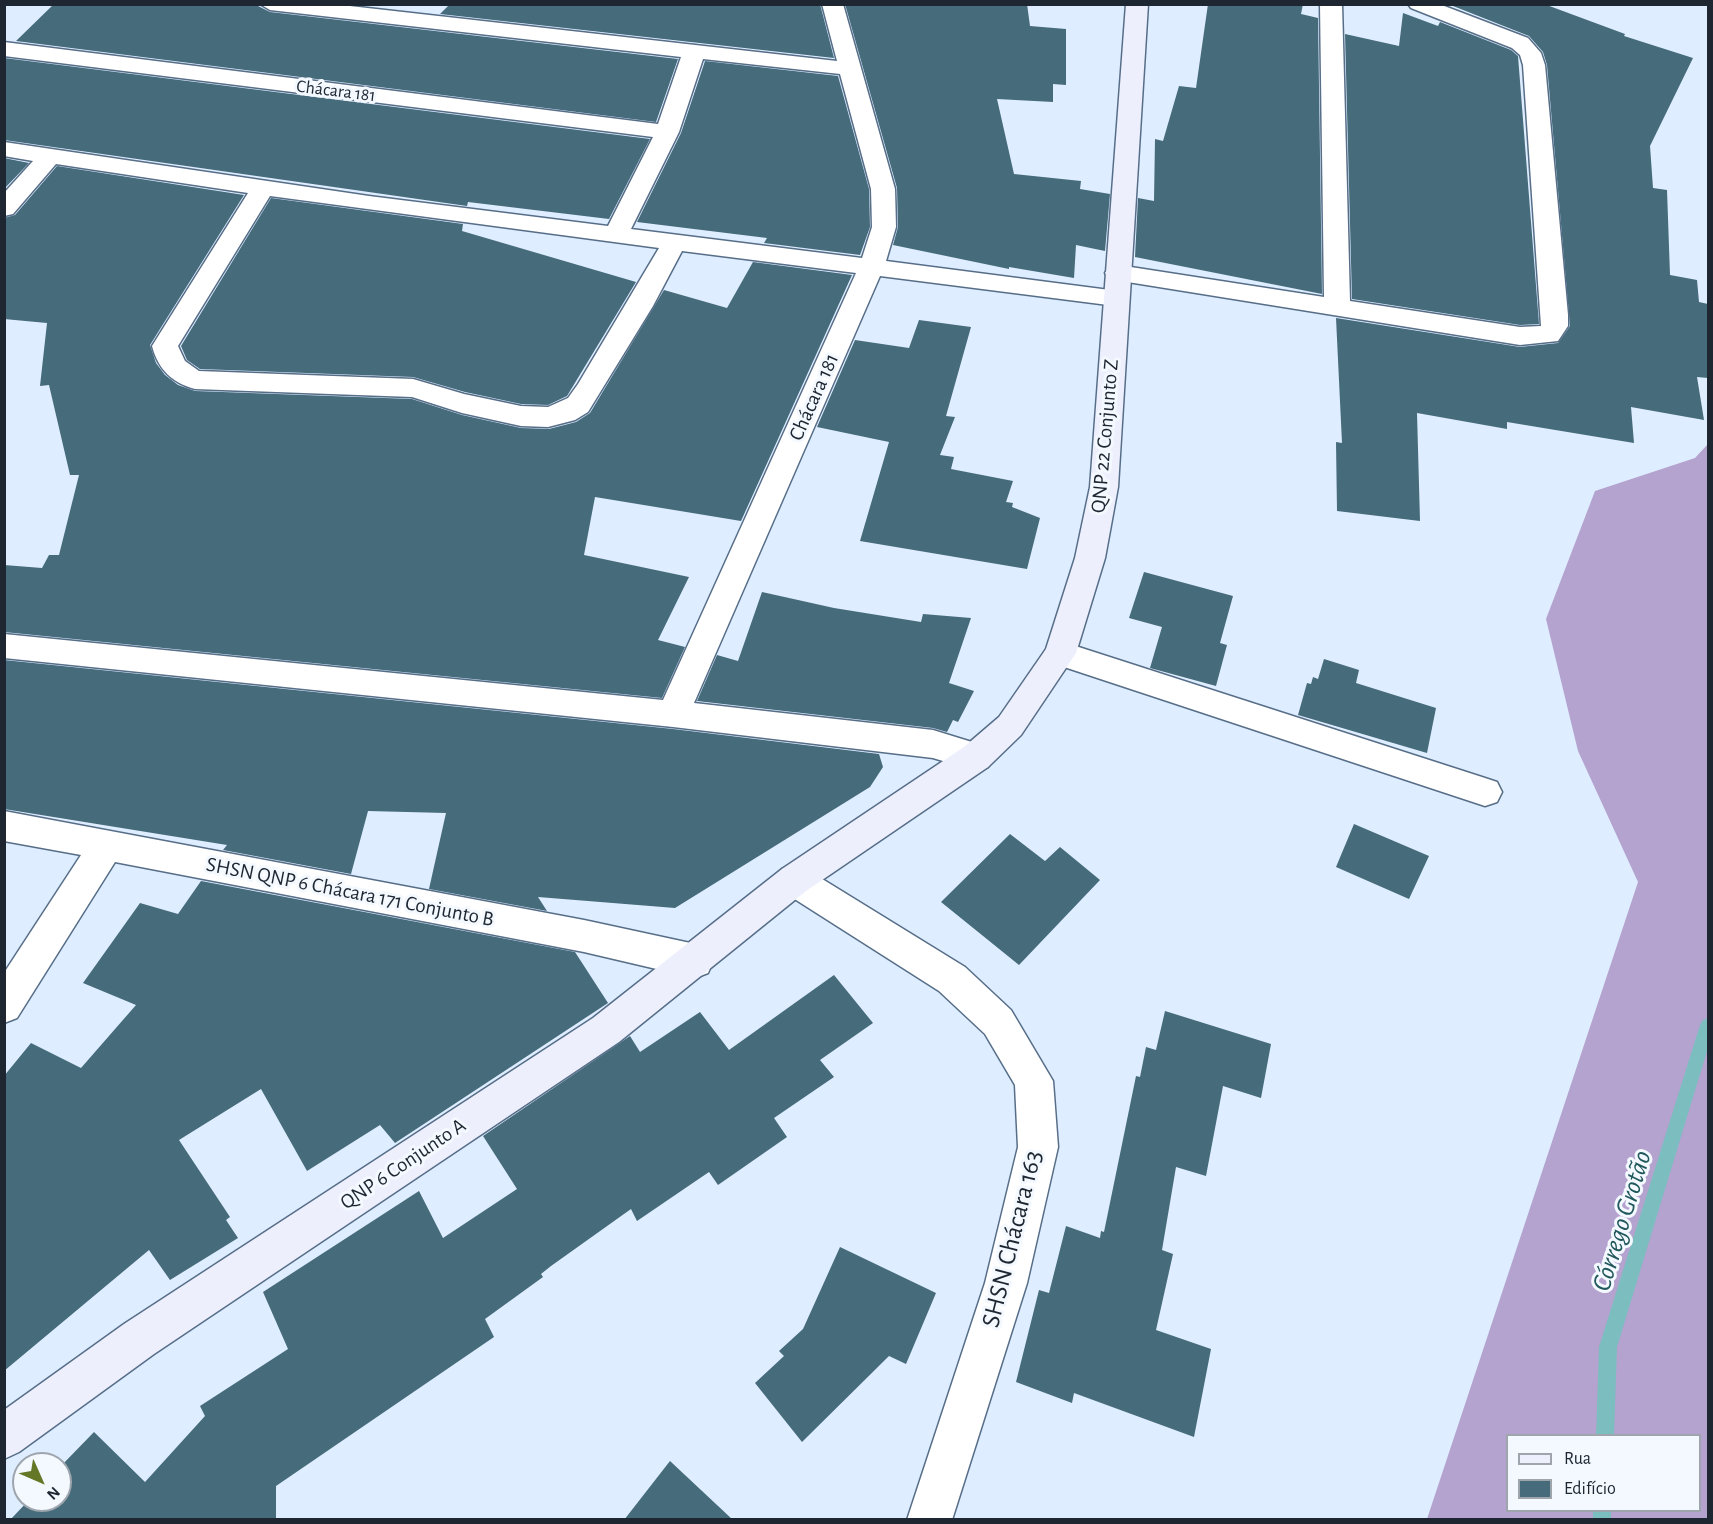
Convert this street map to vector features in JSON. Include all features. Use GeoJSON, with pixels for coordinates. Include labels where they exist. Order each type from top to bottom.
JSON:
{"type":"FeatureCollection","features":[{"type":"Feature","properties":{"kind":"street"},"geometry":{"type":"LineString","coordinates":[[270,4],[850,69]]}},
{"type":"Feature","properties":{"kind":"street","name":"Chácara 181"},"geometry":{"type":"LineString","coordinates":[[673,714],[872,266],[884,227],[883,189],[832,4]]}},
{"type":"Feature","properties":{"kind":"street","name":"QNP 22 Conjunto Z"},"geometry":{"type":"LineString","coordinates":[[794,880],[976,757],[1010,726],[1060,653],[1090,558],[1104,487],[1137,4]]}},
{"type":"Feature","properties":{"kind":"street"},"geometry":{"type":"LineString","coordinates":[[1331,4],[1337,307]]}},
{"type":"Feature","properties":{"kind":"street"},"geometry":{"type":"LineString","coordinates":[[4,149],[263,188],[674,244],[872,266],[1337,307],[1520,336],[1549,335],[1554,326],[1534,65],[1530,53],[1520,43],[1418,4]]}},
{"type":"Feature","properties":{"kind":"street","name":"Chácara 181"},"geometry":{"type":"LineString","coordinates":[[4,49],[667,132]]}},
{"type":"Feature","properties":{"kind":"street"},"geometry":{"type":"LineString","coordinates":[[616,235],[667,132],[694,52]]}},
{"type":"Feature","properties":{"kind":"street"},"geometry":{"type":"LineString","coordinates":[[4,209],[51,155]]}},
{"type":"Feature","properties":{"kind":"street"},"geometry":{"type":"LineString","coordinates":[[263,188],[165,346],[168,360],[182,374],[195,380],[413,388],[462,403],[521,416],[548,417],[565,413],[578,405],[588,391],[640,306],[674,244]]}},
{"type":"Feature","properties":{"kind":"street"},"geometry":{"type":"LineString","coordinates":[[4,646],[673,714],[933,744],[976,757]]}},
{"type":"Feature","properties":{"kind":"street"},"geometry":{"type":"LineString","coordinates":[[1060,653],[1485,792]]}},
{"type":"Feature","properties":{"kind":"street","name":"SHSN QNP 6 Chácara 171 Conjunto B"},"geometry":{"type":"LineString","coordinates":[[4,826],[584,936],[695,961]]}},
{"type":"Feature","properties":{"kind":"street"},"geometry":{"type":"LineString","coordinates":[[4,1006],[106,846]]}},
{"type":"Feature","properties":{"kind":"street","name":"QNP 6 Conjunto A"},"geometry":{"type":"LineString","coordinates":[[4,1437],[139,1339],[606,1030],[794,880]]}},
{"type":"Feature","properties":{"kind":"street","name":"SHSN Chácara 163"},"geometry":{"type":"LineString","coordinates":[[794,880],[952,980],[999,1022],[1034,1081],[1038,1147],[1006,1283],[928,1520]]}},
{"type":"Feature","properties":{"kind":"shaded area"},"geometry":{"type":"Polygon","coordinates":[[[1708,444],[1708,1519],[1427,1519],[1638,882],[1578,751],[1546,619],[1595,491],[1695,458],[1708,444]]]}},
{"type":"Feature","properties":{"kind":"building"},"geometry":{"type":"Polygon","coordinates":[[[54,4],[254,4],[270,12],[678,59],[656,122],[16,41],[54,4]]]}},
{"type":"Feature","properties":{"kind":"building"},"geometry":{"type":"Polygon","coordinates":[[[450,4],[820,4],[834,58],[440,14],[450,4]]]}},
{"type":"Feature","properties":{"kind":"building"},"geometry":{"type":"Polygon","coordinates":[[[845,4],[1027,4],[1030,26],[1066,29],[1066,85],[1053,84],[1053,102],[997,99],[1014,174],[1081,181],[1080,189],[1110,194],[1105,251],[1076,245],[1074,278],[1009,267],[1009,269],[893,245],[898,227],[897,188],[845,4]]]}},
{"type":"Feature","properties":{"kind":"building"},"geometry":{"type":"Polygon","coordinates":[[[1208,4],[1303,4],[1301,14],[1318,18],[1322,294],[1135,257],[1138,198],[1154,201],[1155,139],[1163,141],[1179,86],[1196,88],[1208,4]]]}},
{"type":"Feature","properties":{"kind":"building"},"geometry":{"type":"Polygon","coordinates":[[[1448,4],[1544,4],[1625,34],[1624,36],[1693,58],[1650,146],[1653,188],[1667,190],[1670,275],[1697,280],[1699,302],[1708,304],[1708,378],[1697,377],[1704,420],[1631,407],[1634,443],[1507,422],[1507,429],[1417,413],[1420,521],[1337,511],[1336,442],[1342,443],[1336,318],[1520,347],[1558,343],[1570,326],[1547,65],[1543,52],[1529,36],[1448,4]]]}},
{"type":"Feature","properties":{"kind":"building"},"geometry":{"type":"Polygon","coordinates":[[[1403,13],[1438,26],[1440,22],[1511,50],[1518,56],[1539,324],[1520,325],[1352,299],[1345,34],[1399,46],[1403,13]]]}},
{"type":"Feature","properties":{"kind":"building"},"geometry":{"type":"Polygon","coordinates":[[[4,58],[650,139],[609,219],[468,202],[467,206],[4,140],[4,58]]]}},
{"type":"Feature","properties":{"kind":"building"},"geometry":{"type":"Polygon","coordinates":[[[705,61],[838,76],[869,189],[870,227],[860,255],[764,243],[767,238],[637,222],[681,133],[705,61]]]}},
{"type":"Feature","properties":{"kind":"building"},"geometry":{"type":"Polygon","coordinates":[[[4,158],[29,163],[4,189],[4,158]]]}},
{"type":"Feature","properties":{"kind":"building"},"geometry":{"type":"Polygon","coordinates":[[[57,166],[244,195],[150,345],[156,363],[165,375],[178,385],[195,391],[412,399],[462,415],[521,428],[549,429],[576,422],[590,413],[664,290],[727,308],[753,262],[852,275],[741,521],[595,497],[584,555],[689,577],[658,640],[685,647],[662,698],[4,632],[4,565],[42,568],[49,555],[59,555],[79,475],[70,475],[49,385],[40,386],[47,323],[4,319],[4,218],[15,215],[57,166]]]}},
{"type":"Feature","properties":{"kind":"building"},"geometry":{"type":"Polygon","coordinates":[[[271,198],[463,224],[462,231],[636,282],[567,396],[548,405],[521,404],[465,392],[413,377],[200,369],[187,360],[181,346],[271,198]]]}},
{"type":"Feature","properties":{"kind":"building"},"geometry":{"type":"Polygon","coordinates":[[[919,320],[971,327],[946,416],[955,417],[940,455],[954,457],[951,469],[1013,481],[1006,502],[1013,503],[1012,507],[1040,518],[1027,569],[860,541],[889,442],[817,427],[855,340],[909,348],[919,320]]]}},
{"type":"Feature","properties":{"kind":"building"},"geometry":{"type":"Polygon","coordinates":[[[1144,572],[1233,596],[1220,643],[1227,645],[1216,686],[1150,668],[1162,627],[1129,618],[1144,572]]]}},
{"type":"Feature","properties":{"kind":"building"},"geometry":{"type":"Polygon","coordinates":[[[762,592],[834,608],[921,622],[923,614],[971,618],[949,683],[974,691],[958,722],[953,720],[947,732],[933,728],[697,701],[717,655],[738,661],[762,592]]]}},
{"type":"Feature","properties":{"kind":"building"},"geometry":{"type":"Polygon","coordinates":[[[1324,659],[1359,670],[1356,683],[1436,708],[1427,753],[1298,715],[1307,683],[1311,684],[1313,677],[1318,679],[1324,659]]]}},
{"type":"Feature","properties":{"kind":"building"},"geometry":{"type":"Polygon","coordinates":[[[4,660],[673,729],[879,754],[883,767],[870,787],[675,908],[538,897],[547,911],[429,889],[446,813],[368,811],[351,874],[223,850],[227,845],[4,809],[4,660]]]}},
{"type":"Feature","properties":{"kind":"building"},"geometry":{"type":"Polygon","coordinates":[[[1354,824],[1429,856],[1409,899],[1336,867],[1354,824]]]}},
{"type":"Feature","properties":{"kind":"building"},"geometry":{"type":"Polygon","coordinates":[[[1010,834],[1045,861],[1060,847],[1100,880],[1019,965],[941,902],[1010,834]]]}},
{"type":"Feature","properties":{"kind":"building"},"geometry":{"type":"Polygon","coordinates":[[[201,881],[575,952],[608,1003],[395,1143],[380,1125],[307,1171],[261,1089],[179,1140],[230,1217],[226,1220],[238,1238],[170,1280],[149,1250],[4,1371],[4,1076],[31,1043],[81,1068],[136,1005],[83,983],[140,903],[178,914],[201,881]]]}},
{"type":"Feature","properties":{"kind":"building"},"geometry":{"type":"Polygon","coordinates":[[[834,975],[873,1023],[820,1060],[834,1077],[774,1118],[787,1137],[718,1185],[709,1172],[637,1221],[631,1209],[551,1266],[541,1274],[543,1277],[485,1319],[494,1337],[276,1486],[276,1520],[10,1520],[18,1512],[72,1512],[72,1455],[94,1432],[145,1482],[205,1416],[200,1406],[288,1349],[263,1292],[419,1191],[443,1238],[517,1189],[483,1136],[630,1036],[640,1052],[700,1012],[729,1050],[834,975]]]}},
{"type":"Feature","properties":{"kind":"building"},"geometry":{"type":"Polygon","coordinates":[[[1165,1011],[1271,1044],[1261,1098],[1223,1086],[1206,1176],[1176,1167],[1162,1250],[1173,1254],[1156,1330],[1211,1349],[1194,1437],[1074,1393],[1072,1403],[1016,1382],[1039,1290],[1049,1293],[1066,1226],[1100,1238],[1101,1231],[1104,1232],[1136,1076],[1140,1077],[1146,1047],[1156,1050],[1165,1011]]]}},
{"type":"Feature","properties":{"kind":"building"},"geometry":{"type":"Polygon","coordinates":[[[840,1247],[936,1293],[906,1364],[889,1356],[802,1442],[755,1383],[784,1356],[779,1351],[803,1329],[840,1247]]]}},
{"type":"Feature","properties":{"kind":"building"},"geometry":{"type":"Polygon","coordinates":[[[670,1461],[733,1520],[624,1520],[670,1461]]]}},
{"type":"Feature","properties":{"kind":"waterway","name":"Córrego Grotão"},"geometry":{"type":"LineString","coordinates":[[1605,1434],[1608,1347],[1708,1025]]}},
{"type":"Feature","properties":{"kind":"waterway","name":"Córrego Grotão"},"geometry":{"type":"LineString","coordinates":[[1602,1512],[1602,1520]]}}]}
